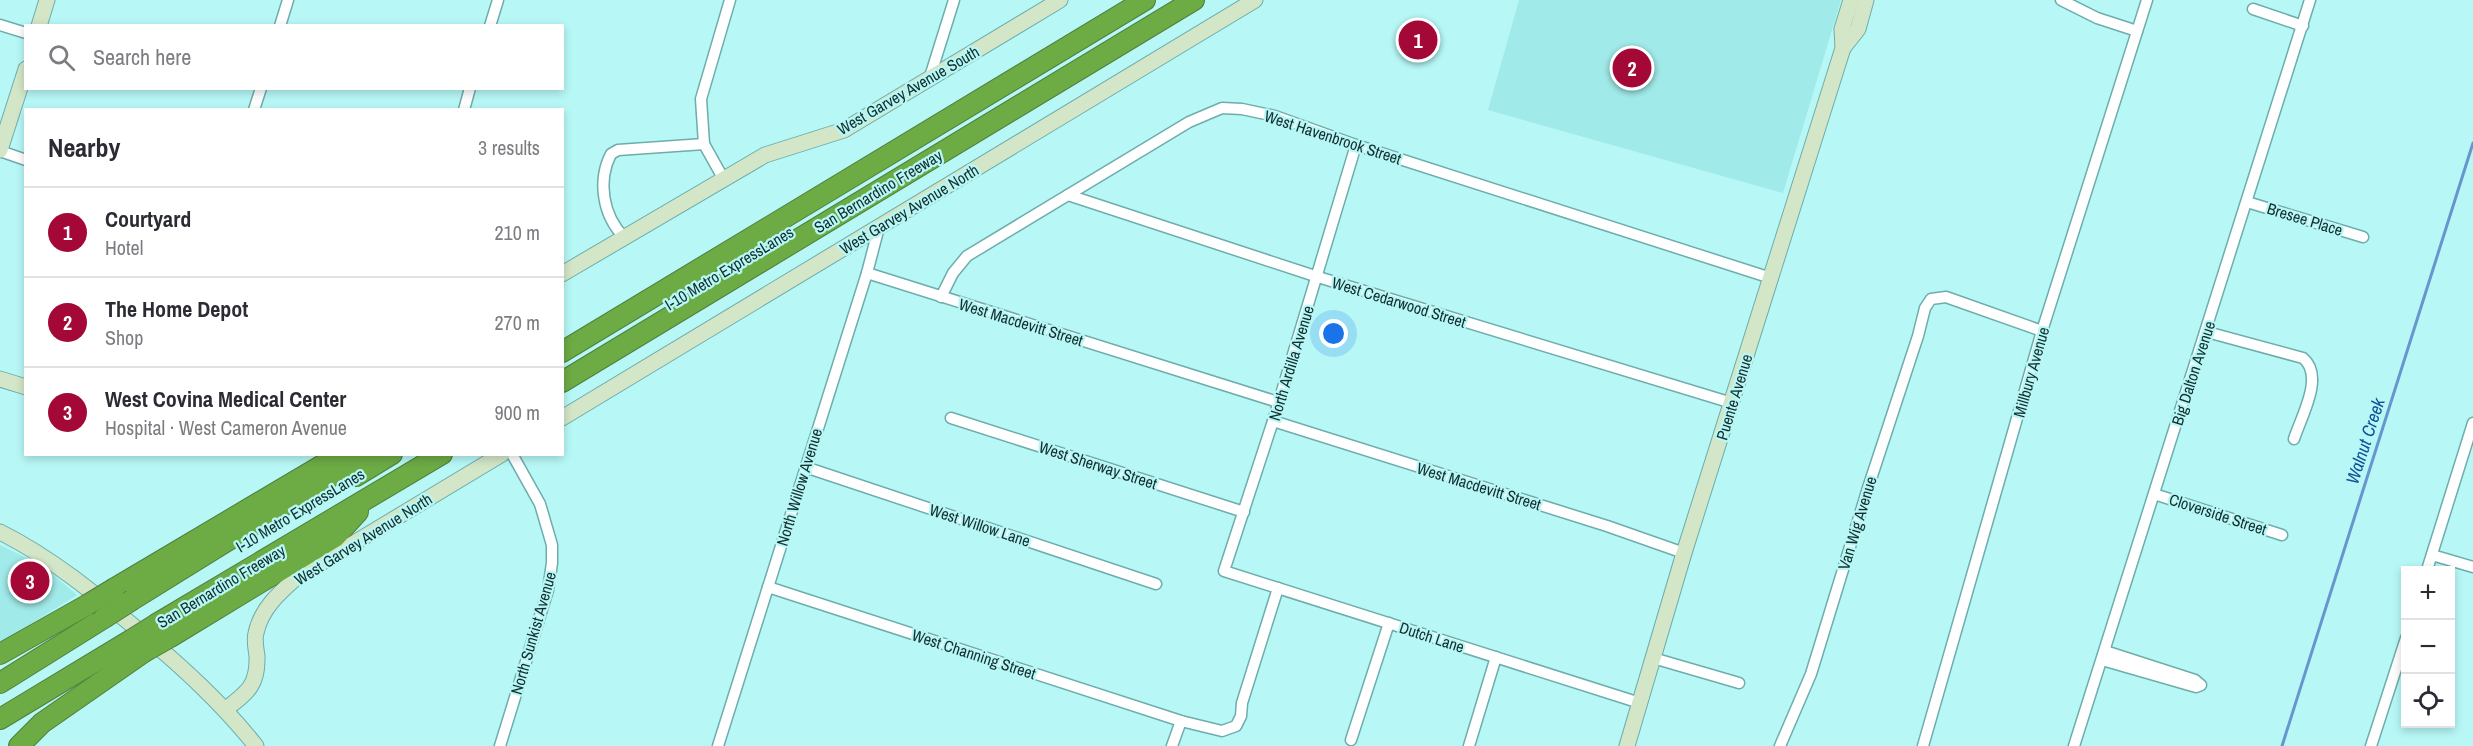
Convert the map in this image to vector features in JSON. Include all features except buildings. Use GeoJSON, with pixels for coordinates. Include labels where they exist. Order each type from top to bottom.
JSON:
{"type":"FeatureCollection","features":[{"type":"Feature","properties":{"kind":"highway"},"geometry":{"type":"LineString","coordinates":[[564,335],[1120,0]]}},
{"type":"Feature","properties":{"kind":"highway","name":"I-10 Metro ExpressLanes"},"geometry":{"type":"LineString","coordinates":[[564,351],[1144,0]]}},
{"type":"Feature","properties":{"kind":"highway","name":"I-10 Metro ExpressLanes"},"geometry":{"type":"LineString","coordinates":[[564,367],[1173,0]]}},
{"type":"Feature","properties":{"kind":"highway","name":"San Bernardino Freeway"},"geometry":{"type":"LineString","coordinates":[[564,381],[1194,0]]}},
{"type":"Feature","properties":{"kind":"highway"},"geometry":{"type":"LineString","coordinates":[[0,654],[338,456]]}},
{"type":"Feature","properties":{"kind":"highway","name":"San Bernardino Freeway"},"geometry":{"type":"LineString","coordinates":[[0,683],[364,456]]}},
{"type":"Feature","properties":{"kind":"highway","name":"I-10 Metro ExpressLanes"},"geometry":{"type":"LineString","coordinates":[[204,555],[231,552],[389,456]]}},
{"type":"Feature","properties":{"kind":"highway","name":"I-10 Metro ExpressLanes"},"geometry":{"type":"LineString","coordinates":[[221,585],[238,563],[416,456]]}},
{"type":"Feature","properties":{"kind":"highway","name":"San Bernardino Freeway"},"geometry":{"type":"LineString","coordinates":[[165,630],[221,585],[439,456]]}},
{"type":"Feature","properties":{"kind":"highway"},"geometry":{"type":"LineString","coordinates":[[0,719],[335,537],[370,498]]}},
{"type":"Feature","properties":{"kind":"highway"},"geometry":{"type":"LineString","coordinates":[[19,746],[49,718],[138,646]]}},
{"type":"Feature","properties":{"kind":"street"},"geometry":{"type":"LineString","coordinates":[[40,24],[47,0]]}},
{"type":"Feature","properties":{"kind":"street"},"geometry":{"type":"LineString","coordinates":[[281,24],[288,0]]}},
{"type":"Feature","properties":{"kind":"street"},"geometry":{"type":"LineString","coordinates":[[491,24],[498,0]]}},
{"type":"Feature","properties":{"kind":"street"},"geometry":{"type":"LineString","coordinates":[[723,177],[704,144],[701,99],[730,0]]}},
{"type":"Feature","properties":{"kind":"street"},"geometry":{"type":"LineString","coordinates":[[929,81],[954,0]]}},
{"type":"Feature","properties":{"kind":"street","name":"West Garvey Avenue South"},"geometry":{"type":"LineString","coordinates":[[564,273],[723,177],[765,155],[844,130],[929,81],[1060,0]]}},
{"type":"Feature","properties":{"kind":"street","name":"West Garvey Avenue North"},"geometry":{"type":"LineString","coordinates":[[564,417],[1256,0]]}},
{"type":"Feature","properties":{"kind":"street","name":"Puente Avenue"},"geometry":{"type":"LineString","coordinates":[[1627,746],[1684,553],[1843,48],[1842,29],[1851,0]]}},
{"type":"Feature","properties":{"kind":"street","name":"Puente Avenue"},"geometry":{"type":"LineString","coordinates":[[1843,48],[1858,29],[1866,0]]}},
{"type":"Feature","properties":{"kind":"street"},"geometry":{"type":"LineString","coordinates":[[2061,0],[2097,18],[2137,31]]}},
{"type":"Feature","properties":{"kind":"street","name":"Millbury Avenue"},"geometry":{"type":"LineString","coordinates":[[1923,746],[2042,332],[2147,0]]}},
{"type":"Feature","properties":{"kind":"street","name":"Big Dalton Avenue"},"geometry":{"type":"LineString","coordinates":[[2074,746],[2310,0]]}},
{"type":"Feature","properties":{"kind":"street"},"geometry":{"type":"LineString","coordinates":[[2253,9],[2302,26]]}},
{"type":"Feature","properties":{"kind":"street"},"geometry":{"type":"LineString","coordinates":[[0,25],[24,32]]}},
{"type":"Feature","properties":{"kind":"street"},"geometry":{"type":"LineString","coordinates":[[24,75],[0,151],[24,159]]}},
{"type":"Feature","properties":{"kind":"street"},"geometry":{"type":"LineString","coordinates":[[255,108],[260,90]]}},
{"type":"Feature","properties":{"kind":"street"},"geometry":{"type":"LineString","coordinates":[[465,108],[469,90]]}},
{"type":"Feature","properties":{"kind":"street","name":"West Havenbrook Street"},"geometry":{"type":"LineString","coordinates":[[940,297],[953,273],[968,256],[1189,122],[1222,108],[1242,109],[1275,116],[1356,145],[1771,278]]}},
{"type":"Feature","properties":{"kind":"street"},"geometry":{"type":"LineString","coordinates":[[624,237],[612,225],[606,210],[604,196],[611,154],[618,150],[704,144]]}},
{"type":"Feature","properties":{"kind":"street","name":"North Ardilla Avenue"},"geometry":{"type":"LineString","coordinates":[[1224,571],[1274,421],[1356,145]]}},
{"type":"Feature","properties":{"kind":"street","name":"West Cedarwood Street"},"geometry":{"type":"LineString","coordinates":[[1068,195],[1318,277],[1732,403]]}},
{"type":"Feature","properties":{"kind":"street","name":"Bresee Place"},"geometry":{"type":"LineString","coordinates":[[2247,202],[2363,237]]}},
{"type":"Feature","properties":{"kind":"street","name":"North Willow Avenue"},"geometry":{"type":"LineString","coordinates":[[718,746],[867,273],[879,227]]}},
{"type":"Feature","properties":{"kind":"street","name":"West Macdevitt Street"},"geometry":{"type":"LineString","coordinates":[[867,273],[1278,402]]}},
{"type":"Feature","properties":{"kind":"street","name":"Van Wig Avenue"},"geometry":{"type":"LineString","coordinates":[[1780,746],[1811,674],[1925,308],[1931,299],[1946,297],[2042,332]]}},
{"type":"Feature","properties":{"kind":"street"},"geometry":{"type":"LineString","coordinates":[[2206,332],[2303,358],[2309,363],[2313,372],[2313,383],[2294,439]]}},
{"type":"Feature","properties":{"kind":"street"},"geometry":{"type":"LineString","coordinates":[[0,378],[24,386]]}},
{"type":"Feature","properties":{"kind":"street","name":"West Sherway Street"},"geometry":{"type":"LineString","coordinates":[[951,418],[1244,512]]}},
{"type":"Feature","properties":{"kind":"street","name":"West Macdevitt Street"},"geometry":{"type":"LineString","coordinates":[[1274,421],[1595,522],[1684,553]]}},
{"type":"Feature","properties":{"kind":"street"},"geometry":{"type":"LineString","coordinates":[[2428,566],[2473,423]]}},
{"type":"Feature","properties":{"kind":"street","name":"West Garvey Avenue North"},"geometry":{"type":"LineString","coordinates":[[226,709],[245,694],[254,683],[257,674],[255,635],[261,617],[274,597],[297,578],[499,456]]}},
{"type":"Feature","properties":{"kind":"street","name":"North Sunkist Avenue"},"geometry":{"type":"LineString","coordinates":[[500,746],[545,599],[552,563],[552,545],[540,504],[513,456]]}},
{"type":"Feature","properties":{"kind":"street","name":"West Willow Lane"},"geometry":{"type":"LineString","coordinates":[[805,467],[1156,584]]}},
{"type":"Feature","properties":{"kind":"street","name":"Cloverside Street"},"geometry":{"type":"LineString","coordinates":[[2154,494],[2283,535]]}},
{"type":"Feature","properties":{"kind":"street"},"geometry":{"type":"LineString","coordinates":[[0,532],[34,549],[76,577],[226,709],[256,746]]}},
{"type":"Feature","properties":{"kind":"street"},"geometry":{"type":"LineString","coordinates":[[2432,555],[2473,567]]}},
{"type":"Feature","properties":{"kind":"street","name":"Dutch Lane"},"geometry":{"type":"LineString","coordinates":[[1224,571],[1640,703]]}},
{"type":"Feature","properties":{"kind":"street","name":"West Channing Street"},"geometry":{"type":"LineString","coordinates":[[768,587],[1181,721],[1222,731],[1236,726],[1241,716],[1242,703],[1278,588]]}},
{"type":"Feature","properties":{"kind":"street"},"geometry":{"type":"LineString","coordinates":[[1351,740],[1389,623]]}},
{"type":"Feature","properties":{"kind":"street"},"geometry":{"type":"LineString","coordinates":[[2371,746],[2401,653]]}},
{"type":"Feature","properties":{"kind":"street"},"geometry":{"type":"LineString","coordinates":[[2104,655],[2195,680],[2200,685],[2196,687],[2104,655]]}},
{"type":"Feature","properties":{"kind":"street"},"geometry":{"type":"LineString","coordinates":[[1469,746],[1496,657]]}},
{"type":"Feature","properties":{"kind":"street"},"geometry":{"type":"LineString","coordinates":[[1653,658],[1739,683]]}},
{"type":"Feature","properties":{"kind":"street"},"geometry":{"type":"LineString","coordinates":[[1172,746],[1181,721]]}},
{"type":"Feature","properties":{"kind":"shaded area"},"geometry":{"type":"Polygon","coordinates":[[[1519,0],[1841,0],[1783,193],[1488,110],[1519,0]]]}},
{"type":"Feature","properties":{"kind":"shaded area"},"geometry":{"type":"Polygon","coordinates":[[[0,545],[43,566],[77,595],[0,643],[0,545]]]}},
{"type":"Feature","properties":{"kind":"waterway","name":"Walnut Creek"},"geometry":{"type":"LineString","coordinates":[[2282,746],[2473,143]]}},
{"type":"Feature","properties":{"kind":"place","name":"Courtyard"},"geometry":{"type":"Point","coordinates":[1418,40]}},
{"type":"Feature","properties":{"kind":"place","name":"The Home Depot"},"geometry":{"type":"Point","coordinates":[1632,68]}},
{"type":"Feature","properties":{"kind":"place","name":"West Covina Medical Center"},"geometry":{"type":"Point","coordinates":[30,581]}}]}
